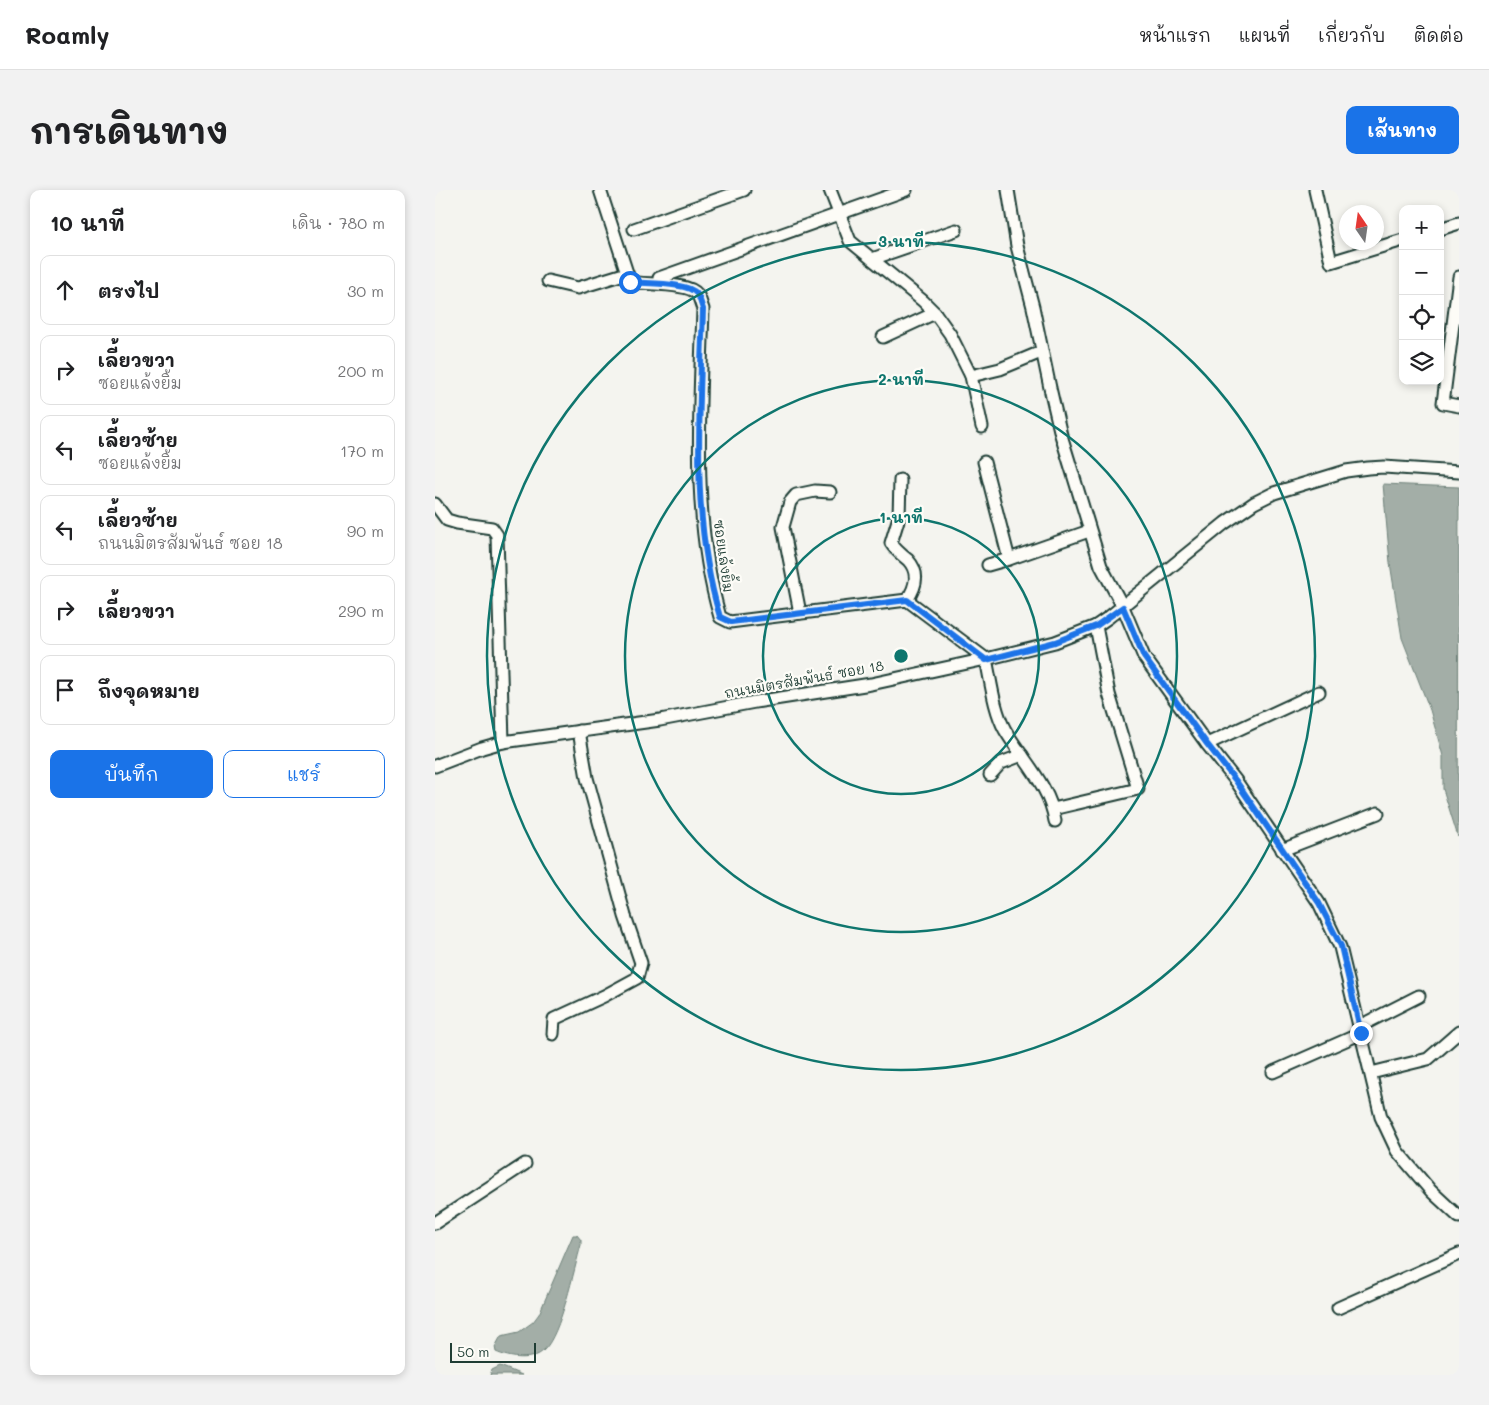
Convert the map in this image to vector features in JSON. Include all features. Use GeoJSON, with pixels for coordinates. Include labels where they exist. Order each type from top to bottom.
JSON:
{"type":"FeatureCollection","features":[{"type":"Feature","properties":{"kind":"street"},"geometry":{"type":"LineString","coordinates":[[548,281],[578,288],[627,273],[600,190]]}},
{"type":"Feature","properties":{"kind":"street"},"geometry":{"type":"LineString","coordinates":[[634,229],[744,190]]}},
{"type":"Feature","properties":{"kind":"street"},"geometry":{"type":"LineString","coordinates":[[830,190],[850,241],[935,313],[950,334],[971,376],[982,427]]}},
{"type":"Feature","properties":{"kind":"street"},"geometry":{"type":"LineString","coordinates":[[659,278],[907,190]]}},
{"type":"Feature","properties":{"kind":"street"},"geometry":{"type":"LineString","coordinates":[[1008,190],[1017,246],[1033,307],[1041,352],[1061,435],[1089,532],[1101,566],[1123,607],[1144,657],[1236,781],[1319,903],[1341,946],[1381,1117],[1397,1151],[1431,1191],[1458,1214]]}},
{"type":"Feature","properties":{"kind":"street"},"geometry":{"type":"LineString","coordinates":[[1315,190],[1331,262],[1399,241]]}},
{"type":"Feature","properties":{"kind":"street"},"geometry":{"type":"LineString","coordinates":[[1444,228],[1459,223]]}},
{"type":"Feature","properties":{"kind":"street"},"geometry":{"type":"LineString","coordinates":[[872,259],[956,230]]}},
{"type":"Feature","properties":{"kind":"street","name":"ซอยแล้งยิ้ม"},"geometry":{"type":"LineString","coordinates":[[627,273],[630,282],[691,288],[697,293],[703,309],[698,454],[705,552],[720,617],[731,622],[907,600]]}},
{"type":"Feature","properties":{"kind":"street"},"geometry":{"type":"LineString","coordinates":[[1459,277],[1443,403],[1459,406]]}},
{"type":"Feature","properties":{"kind":"street"},"geometry":{"type":"LineString","coordinates":[[883,337],[935,313]]}},
{"type":"Feature","properties":{"kind":"street"},"geometry":{"type":"LineString","coordinates":[[971,376],[999,369],[1041,352]]}},
{"type":"Feature","properties":{"kind":"street"},"geometry":{"type":"LineString","coordinates":[[984,462],[1009,559]]}},
{"type":"Feature","properties":{"kind":"street","name":"ถนนมิตรสัมพันธ์ ซอย 18"},"geometry":{"type":"LineString","coordinates":[[435,766],[503,742],[660,720],[755,702],[871,684],[986,660],[1055,642],[1096,626],[1123,607],[1225,523],[1254,502],[1274,493],[1346,471],[1368,468],[1384,467],[1459,472]]}},
{"type":"Feature","properties":{"kind":"street"},"geometry":{"type":"LineString","coordinates":[[900,480],[899,517],[891,543],[896,552],[909,562],[916,576],[914,590],[907,600],[986,660],[997,707],[1005,729],[1045,791],[1054,815],[1138,789],[1109,694],[1096,626]]}},
{"type":"Feature","properties":{"kind":"street"},"geometry":{"type":"LineString","coordinates":[[799,613],[783,527],[790,502],[796,495],[815,491],[830,492]]}},
{"type":"Feature","properties":{"kind":"street"},"geometry":{"type":"LineString","coordinates":[[435,504],[447,520],[492,528],[497,534],[503,742]]}},
{"type":"Feature","properties":{"kind":"street"},"geometry":{"type":"LineString","coordinates":[[988,565],[1089,532]]}},
{"type":"Feature","properties":{"kind":"street"},"geometry":{"type":"LineString","coordinates":[[1207,744],[1319,692]]}},
{"type":"Feature","properties":{"kind":"street"},"geometry":{"type":"LineString","coordinates":[[553,1034],[554,1019],[604,996],[637,978],[641,963],[625,916],[587,778],[579,731]]}},
{"type":"Feature","properties":{"kind":"street"},"geometry":{"type":"LineString","coordinates":[[990,775],[1001,763],[1022,755]]}},
{"type":"Feature","properties":{"kind":"street"},"geometry":{"type":"LineString","coordinates":[[1282,850],[1378,813]]}},
{"type":"Feature","properties":{"kind":"street"},"geometry":{"type":"LineString","coordinates":[[1273,1072],[1361,1030],[1419,996]]}},
{"type":"Feature","properties":{"kind":"street"},"geometry":{"type":"LineString","coordinates":[[1371,1073],[1428,1059],[1459,1032]]}},
{"type":"Feature","properties":{"kind":"street"},"geometry":{"type":"LineString","coordinates":[[435,1223],[525,1164]]}},
{"type":"Feature","properties":{"kind":"street"},"geometry":{"type":"LineString","coordinates":[[1338,1308],[1459,1254]]}},
{"type":"Feature","properties":{"kind":"shaded area"},"geometry":{"type":"Polygon","coordinates":[[[1383,484],[1459,487],[1458,837],[1443,789],[1443,756],[1430,710],[1402,638],[1390,563],[1383,484]]]}},
{"type":"Feature","properties":{"kind":"shaded area"},"geometry":{"type":"Polygon","coordinates":[[[573,1235],[577,1235],[581,1240],[581,1245],[571,1285],[550,1342],[544,1350],[534,1356],[521,1358],[496,1352],[495,1347],[501,1336],[519,1332],[533,1322],[539,1314],[573,1235]]]}},
{"type":"Feature","properties":{"kind":"shaded area"},"geometry":{"type":"Polygon","coordinates":[[[500,1366],[522,1375],[490,1375],[492,1370],[500,1366]]]}},
{"type":"Feature","properties":{"kind":"route"},"geometry":{"type":"LineString","coordinates":[[630,282],[691,288],[697,293],[703,309],[698,454],[705,552],[720,617],[731,622],[907,600],[986,660],[1055,642],[1096,626],[1123,607],[1144,657],[1236,781],[1319,903],[1341,946],[1361,1033]]}}]}
